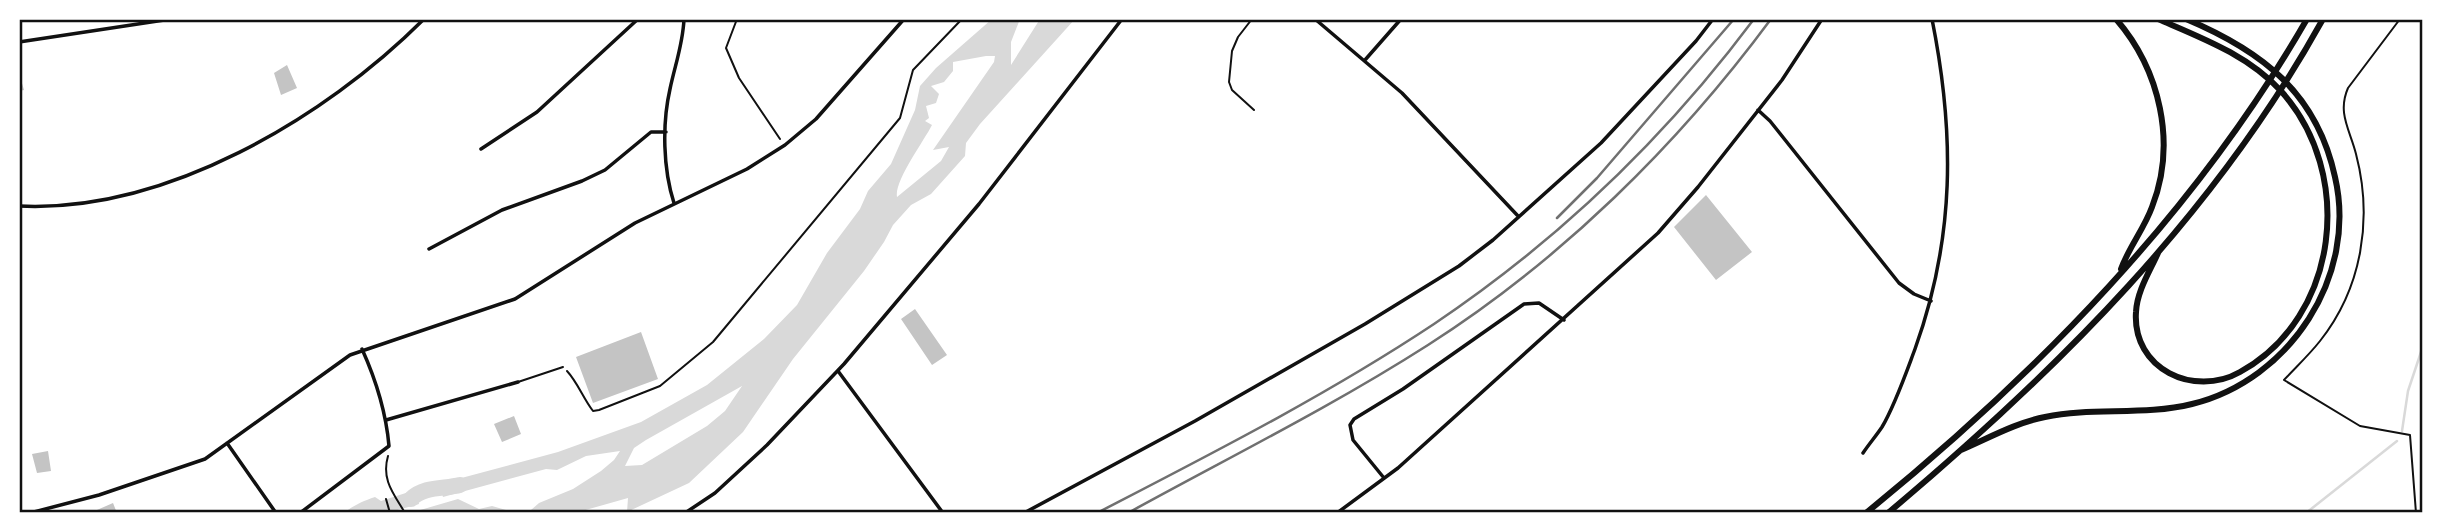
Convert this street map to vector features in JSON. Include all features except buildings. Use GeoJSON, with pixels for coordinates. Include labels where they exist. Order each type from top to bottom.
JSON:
{"type":"FeatureCollection","features":[{"type":"Feature","properties":{"kind":"highway"},"geometry":{"type":"LineString","coordinates":[[2116,19],[2132,39],[2150,73],[2159,103],[2163,136],[2162,163],[2154,204],[2126,255],[2119,275]]}},
{"type":"Feature","properties":{"kind":"highway"},"geometry":{"type":"LineString","coordinates":[[2158,19],[2242,59],[2274,84],[2302,119],[2313,140],[2325,176],[2329,206],[2328,232],[2320,270],[2294,323],[2273,347],[2241,372],[2210,383],[2188,382],[2160,368],[2139,337],[2136,320],[2139,295],[2158,253]]}},
{"type":"Feature","properties":{"kind":"highway"},"geometry":{"type":"LineString","coordinates":[[1961,450],[2014,425],[2046,416],[2157,410],[2205,400],[2250,379],[2283,352],[2307,322],[2322,295],[2334,261],[2339,201],[2333,165],[2325,141],[2308,109],[2281,75],[2248,50],[2186,19]]}},
{"type":"Feature","properties":{"kind":"highway"},"geometry":{"type":"LineString","coordinates":[[1866,513],[2011,385],[2119,275],[2173,213],[2225,145],[2272,77],[2307,19]]}},
{"type":"Feature","properties":{"kind":"highway"},"geometry":{"type":"LineString","coordinates":[[1888,513],[1961,450],[2069,349],[2158,253],[2247,140],[2323,19]]}},
{"type":"Feature","properties":{"kind":"street"},"geometry":{"type":"LineString","coordinates":[[19,42],[171,19]]}},
{"type":"Feature","properties":{"kind":"street"},"geometry":{"type":"LineString","coordinates":[[19,206],[83,204],[169,181],[229,157],[281,130],[346,89],[424,19]]}},
{"type":"Feature","properties":{"kind":"street"},"geometry":{"type":"LineString","coordinates":[[481,149],[537,112],[638,19]]}},
{"type":"Feature","properties":{"kind":"street"},"geometry":{"type":"LineString","coordinates":[[674,204],[667,171],[666,132],[668,99],[680,52],[684,19]]}},
{"type":"Feature","properties":{"kind":"street"},"geometry":{"type":"LineString","coordinates":[[30,513],[99,495],[205,459],[339,361],[362,349],[515,299],[611,237],[747,169],[785,145],[816,119],[904,19]]}},
{"type":"Feature","properties":{"kind":"street"},"geometry":{"type":"LineString","coordinates":[[685,513],[715,492],[767,446],[838,371],[979,204],[1122,19]]}},
{"type":"Feature","properties":{"kind":"street"},"geometry":{"type":"LineString","coordinates":[[1315,19],[1402,93],[1518,216]]}},
{"type":"Feature","properties":{"kind":"street"},"geometry":{"type":"LineString","coordinates":[[1365,60],[1401,19]]}},
{"type":"Feature","properties":{"kind":"street"},"geometry":{"type":"LineString","coordinates":[[1024,513],[1195,421],[1365,324],[1459,266],[1493,240],[1601,143],[1696,41],[1713,19]]}},
{"type":"Feature","properties":{"kind":"street"},"geometry":{"type":"LineString","coordinates":[[1338,513],[1384,478],[1564,320],[1665,226],[1793,64],[1822,19]]}},
{"type":"Feature","properties":{"kind":"street"},"geometry":{"type":"LineString","coordinates":[[1863,453],[1883,426],[1910,363],[1931,301],[1945,232],[1948,158],[1945,95],[1933,19]]}},
{"type":"Feature","properties":{"kind":"street"},"geometry":{"type":"LineString","coordinates":[[1758,110],[1770,121],[1899,283],[1914,294],[1931,301]]}},
{"type":"Feature","properties":{"kind":"street"},"geometry":{"type":"LineString","coordinates":[[429,249],[502,210],[605,170],[650,132],[666,132]]}},
{"type":"Feature","properties":{"kind":"street"},"geometry":{"type":"LineString","coordinates":[[1384,478],[1353,440],[1350,425],[1354,419],[1403,389],[1524,304],[1539,303],[1564,320]]}},
{"type":"Feature","properties":{"kind":"street"},"geometry":{"type":"LineString","coordinates":[[300,513],[389,446],[377,384],[362,349]]}},
{"type":"Feature","properties":{"kind":"street"},"geometry":{"type":"LineString","coordinates":[[838,371],[943,513]]}},
{"type":"Feature","properties":{"kind":"street"},"geometry":{"type":"LineString","coordinates":[[386,420],[518,382]]}},
{"type":"Feature","properties":{"kind":"street"},"geometry":{"type":"LineString","coordinates":[[227,443],[276,513]]}},
{"type":"Feature","properties":{"kind":"lane"},"geometry":{"type":"LineString","coordinates":[[1252,19],[1238,37],[1232,51],[1229,82],[1232,90],[1254,110]]}},
{"type":"Feature","properties":{"kind":"lane"},"geometry":{"type":"LineString","coordinates":[[518,382],[563,367]]}},
{"type":"Feature","properties":{"kind":"path"},"geometry":{"type":"LineString","coordinates":[[737,19],[726,48],[739,78],[785,145]]}},
{"type":"Feature","properties":{"kind":"path"},"geometry":{"type":"LineString","coordinates":[[563,367],[575,379],[593,411],[599,410],[660,386],[713,342],[900,118],[913,70],[962,19]]}},
{"type":"Feature","properties":{"kind":"path"},"geometry":{"type":"LineString","coordinates":[[2400,19],[2347,88],[2343,98],[2343,116],[2360,170],[2365,214],[2360,256],[2352,282],[2336,319],[2322,339],[2284,380],[2360,426],[2410,435],[2416,513]]}},
{"type":"Feature","properties":{"kind":"path"},"geometry":{"type":"LineString","coordinates":[[389,446],[385,471],[394,495],[405,513]]}},
{"type":"Feature","properties":{"kind":"path"},"geometry":{"type":"LineString","coordinates":[[386,499],[390,513]]}},
{"type":"Feature","properties":{"kind":"shaded area"},"geometry":{"type":"Polygon","coordinates":[[[992,19],[1020,19],[1011,42],[1011,65],[1040,19],[1075,19],[980,124],[966,143],[965,156],[931,194],[911,205],[893,225],[864,271],[793,359],[743,432],[689,483],[627,512],[628,498],[575,513],[410,513],[458,499],[479,509],[492,506],[506,510],[531,510],[539,503],[573,489],[601,471],[620,451],[586,456],[557,470],[546,469],[443,497],[439,484],[558,452],[641,422],[707,385],[764,339],[797,305],[827,253],[860,209],[868,191],[891,164],[915,110],[920,86],[936,68],[992,19]],[[995,56],[953,62],[953,71],[944,82],[931,86],[939,94],[936,103],[926,106],[929,118],[925,121],[932,125],[900,181],[897,197],[941,161],[949,147],[933,150],[994,62],[995,56]],[[742,386],[634,448],[625,466],[642,465],[707,426],[725,411],[742,386]]]}},
{"type":"Feature","properties":{"kind":"shaded area"},"geometry":{"type":"Polygon","coordinates":[[[415,490],[419,504],[387,513],[344,513],[375,497],[381,501],[415,490]]]}},
{"type":"Feature","properties":{"kind":"waterway"},"geometry":{"type":"LineString","coordinates":[[2402,431],[2408,391],[2423,346]]}},
{"type":"Feature","properties":{"kind":"waterway"},"geometry":{"type":"LineString","coordinates":[[2306,513],[2397,441]]}},
{"type":"Feature","properties":{"kind":"waterway"},"geometry":{"type":"LineString","coordinates":[[411,499],[428,490],[460,485]]}},
{"type":"Feature","properties":{"kind":"railway"},"geometry":{"type":"LineString","coordinates":[[1557,218],[1597,178],[1734,19]]}},
{"type":"Feature","properties":{"kind":"railway"},"geometry":{"type":"LineString","coordinates":[[1097,513],[1310,399],[1393,350],[1479,292],[1565,223],[1646,146],[1720,63],[1754,19]]}},
{"type":"Feature","properties":{"kind":"railway"},"geometry":{"type":"LineString","coordinates":[[1128,513],[1391,368],[1477,312],[1524,276],[1570,238],[1656,156],[1735,66],[1771,19]]}}]}
